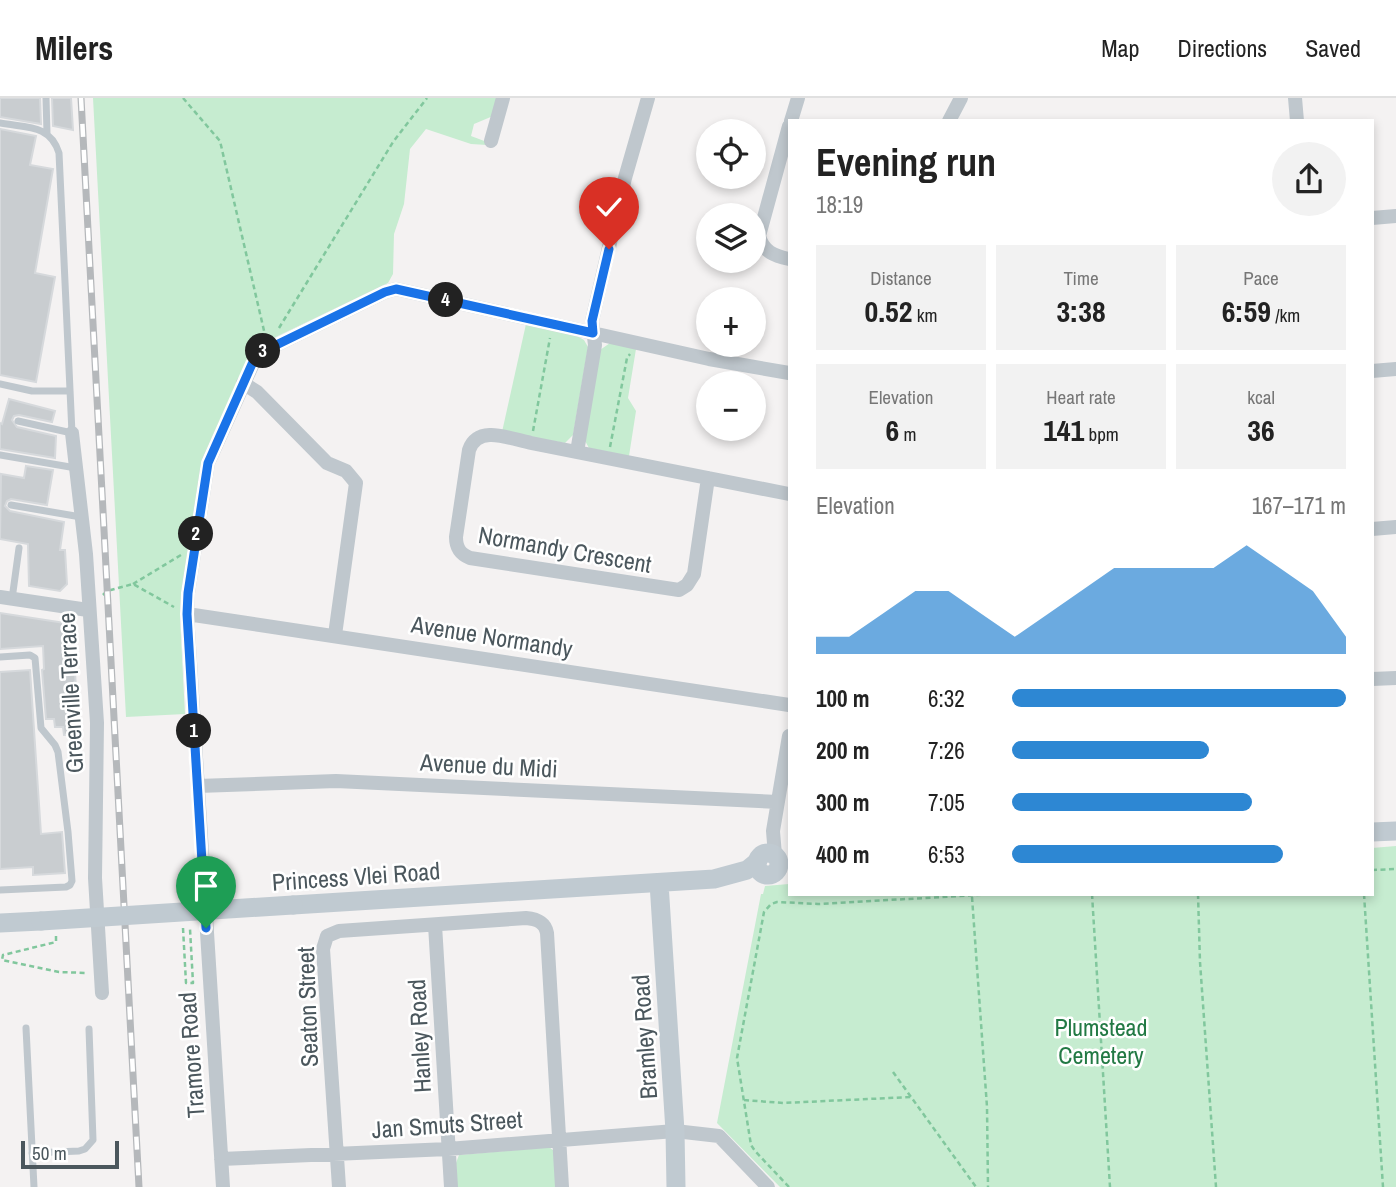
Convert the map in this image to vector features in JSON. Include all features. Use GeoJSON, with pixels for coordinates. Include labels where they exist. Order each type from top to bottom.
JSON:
{"type":"FeatureCollection","features":[{"type":"Feature","properties":{"kind":"street"},"geometry":{"type":"LineString","coordinates":[[491,141],[503,98]]}},
{"type":"Feature","properties":{"kind":"street"},"geometry":{"type":"LineString","coordinates":[[577,452],[594,345],[592,321],[625,178],[648,98]]}},
{"type":"Feature","properties":{"kind":"street"},"geometry":{"type":"LineString","coordinates":[[792,119],[798,98]]}},
{"type":"Feature","properties":{"kind":"street"},"geometry":{"type":"LineString","coordinates":[[950,119],[961,98]]}},
{"type":"Feature","properties":{"kind":"street"},"geometry":{"type":"LineString","coordinates":[[1295,98],[1297,119]]}},
{"type":"Feature","properties":{"kind":"street"},"geometry":{"type":"LineString","coordinates":[[788,130],[759,236],[764,248],[788,260]]}},
{"type":"Feature","properties":{"kind":"street"},"geometry":{"type":"LineString","coordinates":[[1374,218],[1396,216]]}},
{"type":"Feature","properties":{"kind":"street"},"geometry":{"type":"LineString","coordinates":[[268,349],[396,289],[709,359],[788,373]]}},
{"type":"Feature","properties":{"kind":"street","name":"Tramore Road"},"geometry":{"type":"LineString","coordinates":[[223,1187],[187,614],[194,547],[208,463],[255,359],[268,349]]}},
{"type":"Feature","properties":{"kind":"street"},"geometry":{"type":"LineString","coordinates":[[1374,371],[1396,369]]}},
{"type":"Feature","properties":{"kind":"street"},"geometry":{"type":"LineString","coordinates":[[243,383],[257,392],[327,463],[350,474],[356,483],[335,635]]}},
{"type":"Feature","properties":{"kind":"street","name":"Greenville Terrace"},"geometry":{"type":"LineString","coordinates":[[72,433],[97,723],[95,878],[102,993]]}},
{"type":"Feature","properties":{"kind":"street","name":"Normandy Crescent"},"geometry":{"type":"LineString","coordinates":[[708,478],[694,574],[687,585],[679,590],[466,556],[457,547],[456,537],[470,445],[477,438],[486,435],[531,443],[788,494]]}},
{"type":"Feature","properties":{"kind":"street"},"geometry":{"type":"LineString","coordinates":[[1374,529],[1396,527]]}},
{"type":"Feature","properties":{"kind":"street"},"geometry":{"type":"LineString","coordinates":[[6,598],[89,610]]}},
{"type":"Feature","properties":{"kind":"street","name":"Avenue Normandy"},"geometry":{"type":"LineString","coordinates":[[187,614],[788,705]]}},
{"type":"Feature","properties":{"kind":"street"},"geometry":{"type":"LineString","coordinates":[[1374,680],[1396,678]]}},
{"type":"Feature","properties":{"kind":"street"},"geometry":{"type":"LineString","coordinates":[[774,864],[773,831],[786,774],[788,749]]}},
{"type":"Feature","properties":{"kind":"street","name":"Avenue du Midi"},"geometry":{"type":"LineString","coordinates":[[198,786],[336,780],[778,802]]}},
{"type":"Feature","properties":{"kind":"street"},"geometry":{"type":"LineString","coordinates":[[1374,832],[1396,831]]}},
{"type":"Feature","properties":{"kind":"street","name":"Princess Vlei Road"},"geometry":{"type":"LineString","coordinates":[[0,923],[714,879],[774,864]]}},
{"type":"Feature","properties":{"kind":"street","name":"Bramley Road"},"geometry":{"type":"LineString","coordinates":[[659,883],[675,1131],[676,1187]]}},
{"type":"Feature","properties":{"kind":"street"},"geometry":{"type":"LineString","coordinates":[[435,925],[526,918],[541,922],[546,927],[562,1187]]}},
{"type":"Feature","properties":{"kind":"street","name":"Hanley Road"},"geometry":{"type":"LineString","coordinates":[[435,925],[451,1187]]}},
{"type":"Feature","properties":{"kind":"street","name":"Seaton Street"},"geometry":{"type":"LineString","coordinates":[[339,1187],[324,942],[327,936],[339,930],[435,925]]}},
{"type":"Feature","properties":{"kind":"street","name":"Jan Smuts Street"},"geometry":{"type":"LineString","coordinates":[[221,1159],[448,1149],[675,1131],[719,1136],[761,1183]]}},
{"type":"Feature","properties":{"kind":"lane"},"geometry":{"type":"LineString","coordinates":[[0,123],[47,133],[46,98]]}},
{"type":"Feature","properties":{"kind":"lane","name":"Greenville Terrace"},"geometry":{"type":"LineString","coordinates":[[47,133],[54,138],[59,153],[72,433]]}},
{"type":"Feature","properties":{"kind":"lane"},"geometry":{"type":"LineString","coordinates":[[0,384],[32,391],[68,391]]}},
{"type":"Feature","properties":{"kind":"lane"},"geometry":{"type":"LineString","coordinates":[[18,421],[72,433]]}},
{"type":"Feature","properties":{"kind":"lane"},"geometry":{"type":"LineString","coordinates":[[0,456],[76,468]]}},
{"type":"Feature","properties":{"kind":"lane"},"geometry":{"type":"LineString","coordinates":[[11,505],[81,517]]}},
{"type":"Feature","properties":{"kind":"lane"},"geometry":{"type":"LineString","coordinates":[[6,598],[19,548]]}},
{"type":"Feature","properties":{"kind":"lane"},"geometry":{"type":"LineString","coordinates":[[0,657],[30,654],[36,658],[41,728],[58,752],[72,881],[66,887],[0,890]]}},
{"type":"Feature","properties":{"kind":"lane"},"geometry":{"type":"LineString","coordinates":[[26,1028],[34,1187]]}},
{"type":"Feature","properties":{"kind":"lane"},"geometry":{"type":"LineString","coordinates":[[32,1153],[79,1151],[85,1149],[93,1140],[89,1029]]}},
{"type":"Feature","properties":{"kind":"path"},"geometry":{"type":"LineString","coordinates":[[183,98],[220,141],[268,349]]}},
{"type":"Feature","properties":{"kind":"path"},"geometry":{"type":"LineString","coordinates":[[268,349],[284,317],[333,237],[393,142],[426,98]]}},
{"type":"Feature","properties":{"kind":"path"},"geometry":{"type":"LineString","coordinates":[[531,443],[552,324]]}},
{"type":"Feature","properties":{"kind":"path"},"geometry":{"type":"LineString","coordinates":[[608,458],[627,358],[638,343]]}},
{"type":"Feature","properties":{"kind":"path"},"geometry":{"type":"LineString","coordinates":[[89,610],[107,590],[133,584],[194,547]]}},
{"type":"Feature","properties":{"kind":"path"},"geometry":{"type":"LineString","coordinates":[[133,584],[187,614]]}},
{"type":"Feature","properties":{"kind":"path"},"geometry":{"type":"LineString","coordinates":[[1374,870],[1396,869]]}},
{"type":"Feature","properties":{"kind":"path"},"geometry":{"type":"LineString","coordinates":[[789,1187],[755,1151],[746,1124],[738,1070],[738,1045],[761,920],[768,906],[777,902],[818,904],[972,896],[987,1107],[988,1187]]}},
{"type":"Feature","properties":{"kind":"path"},"geometry":{"type":"LineString","coordinates":[[1091,896],[1110,1187]]}},
{"type":"Feature","properties":{"kind":"path"},"geometry":{"type":"LineString","coordinates":[[1198,896],[1200,962],[1216,1187]]}},
{"type":"Feature","properties":{"kind":"path"},"geometry":{"type":"LineString","coordinates":[[1364,896],[1383,1187]]}},
{"type":"Feature","properties":{"kind":"path"},"geometry":{"type":"LineString","coordinates":[[183,926],[186,983],[193,983],[190,934]]}},
{"type":"Feature","properties":{"kind":"path"},"geometry":{"type":"LineString","coordinates":[[56,936],[57,942],[3,955],[1,960],[59,972],[101,973]]}},
{"type":"Feature","properties":{"kind":"path"},"geometry":{"type":"LineString","coordinates":[[893,1072],[976,1187]]}},
{"type":"Feature","properties":{"kind":"path"},"geometry":{"type":"LineString","coordinates":[[744,1100],[783,1103],[911,1097]]}},
{"type":"Feature","properties":{"kind":"green space"},"geometry":{"type":"Polygon","coordinates":[[[93,98],[498,98],[493,116],[474,124],[471,136],[487,142],[487,145],[471,144],[426,129],[410,149],[404,204],[394,234],[393,274],[388,283],[255,347],[251,352],[204,458],[180,617],[185,714],[126,717],[93,98]]]}},
{"type":"Feature","properties":{"kind":"green space"},"geometry":{"type":"Polygon","coordinates":[[[526,324],[577,336],[584,340],[588,347],[573,435],[565,443],[502,432],[526,324]]]}},
{"type":"Feature","properties":{"kind":"green space"},"geometry":{"type":"Polygon","coordinates":[[[610,343],[636,349],[628,398],[636,411],[629,456],[589,448],[584,439],[600,350],[610,343]]]}},
{"type":"Feature","properties":{"kind":"green space","name":"Plumstead Cemetery"},"geometry":{"type":"Polygon","coordinates":[[[1396,846],[1396,1187],[780,1187],[717,1123],[761,894],[765,886],[788,884],[788,896],[1374,896],[1374,848],[1396,846]]]}},
{"type":"Feature","properties":{"kind":"green space"},"geometry":{"type":"Polygon","coordinates":[[[549,1147],[554,1151],[558,1187],[457,1187],[456,1163],[459,1155],[549,1147]]]}},
{"type":"Feature","properties":{"kind":"building"},"geometry":{"type":"Polygon","coordinates":[[[0,98],[40,98],[41,124],[0,117],[0,98]]]}},
{"type":"Feature","properties":{"kind":"building"},"geometry":{"type":"Polygon","coordinates":[[[52,98],[71,98],[73,130],[53,126],[52,98]]]}},
{"type":"Feature","properties":{"kind":"building"},"geometry":{"type":"Polygon","coordinates":[[[0,129],[36,136],[30,165],[53,169],[35,273],[55,277],[36,382],[0,375],[0,129]]]}},
{"type":"Feature","properties":{"kind":"building"},"geometry":{"type":"Polygon","coordinates":[[[9,399],[55,411],[52,422],[19,415],[12,420],[17,427],[56,436],[55,458],[0,449],[0,423],[2,424],[9,399]]]}},
{"type":"Feature","properties":{"kind":"building"},"geometry":{"type":"Polygon","coordinates":[[[26,466],[53,470],[47,505],[11,499],[5,506],[10,511],[64,522],[60,550],[65,550],[67,584],[60,591],[29,586],[28,544],[0,539],[1,474],[24,478],[26,466]]]}},
{"type":"Feature","properties":{"kind":"building"},"geometry":{"type":"Polygon","coordinates":[[[0,613],[71,624],[73,627],[78,734],[64,735],[63,727],[55,727],[54,719],[46,719],[43,646],[0,649],[0,613]]]}},
{"type":"Feature","properties":{"kind":"building"},"geometry":{"type":"Polygon","coordinates":[[[30,670],[41,834],[62,832],[65,873],[33,875],[33,867],[0,869],[0,672],[30,670]]]}},
{"type":"Feature","properties":{"kind":"railway"},"geometry":{"type":"LineString","coordinates":[[81,98],[139,1187]]}},
{"type":"Feature","properties":{"kind":"route"},"geometry":{"type":"LineString","coordinates":[[206,928],[187,614],[188,593],[208,463],[252,364],[259,354],[268,349],[388,290],[396,289],[593,333],[592,321],[609,249]]}}]}
